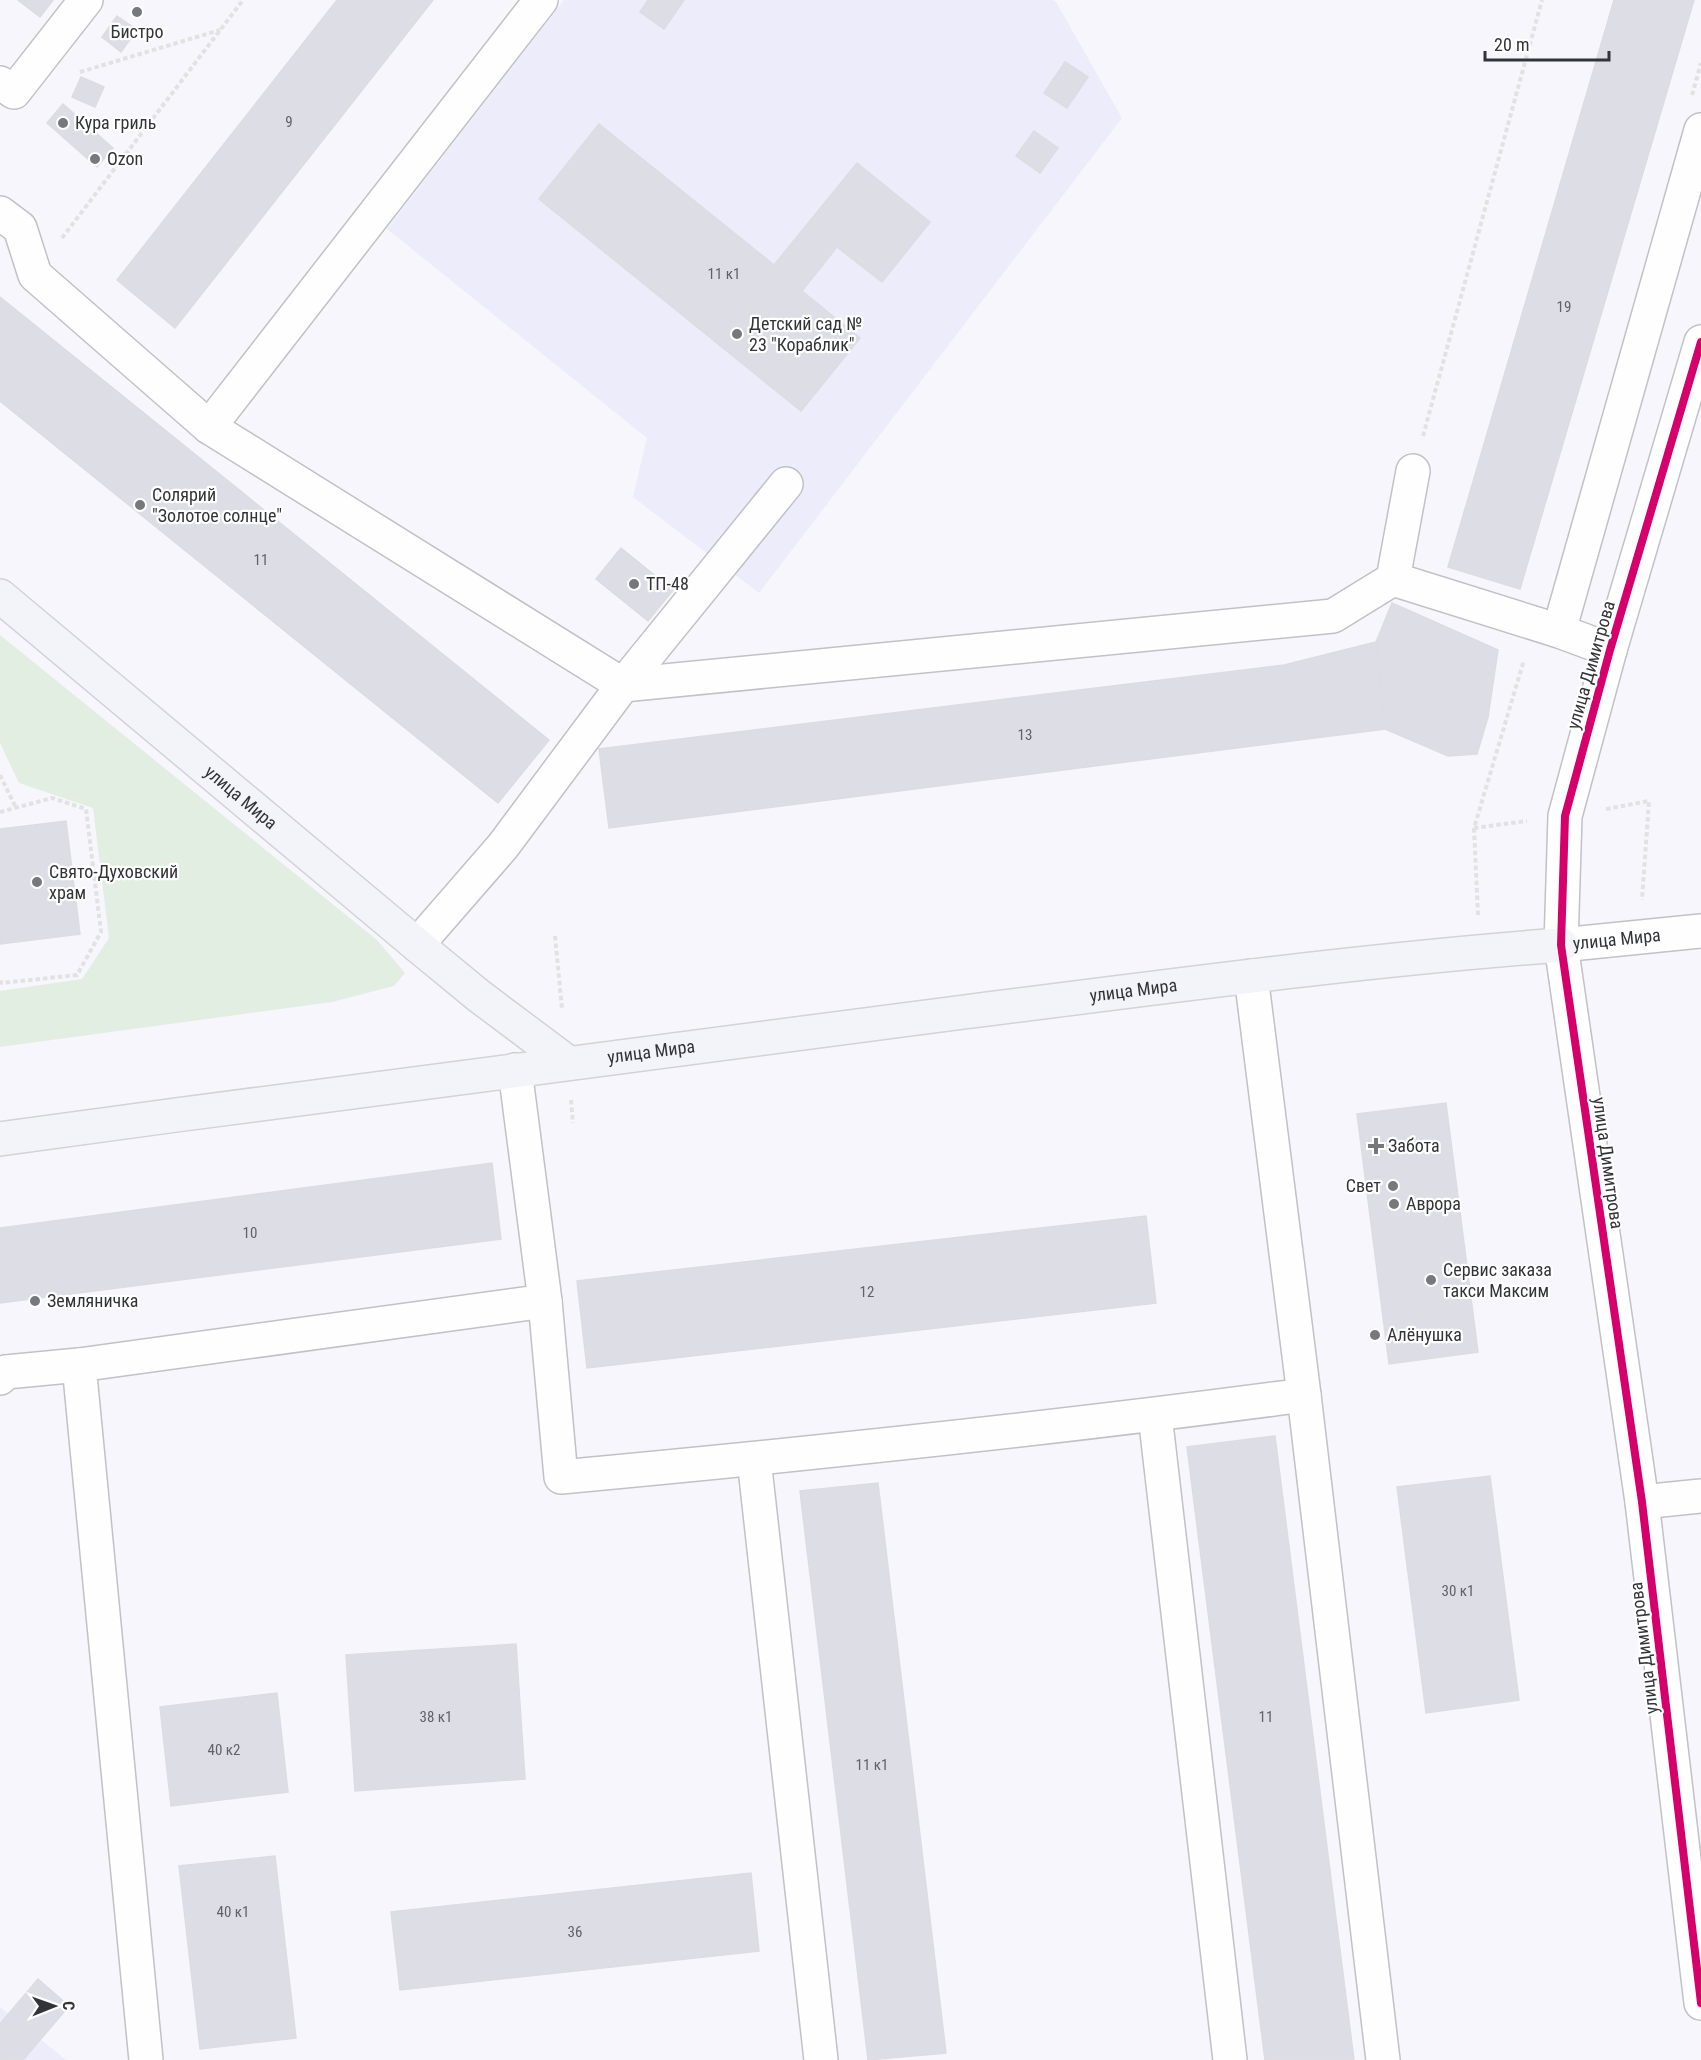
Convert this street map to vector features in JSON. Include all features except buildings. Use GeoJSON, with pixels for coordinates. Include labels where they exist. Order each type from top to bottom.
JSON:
{"type":"FeatureCollection","features":[{"type":"Feature","properties":{"kind":"main road","name":"улица Мира"},"geometry":{"type":"LineString","coordinates":[[0,597],[479,996],[567,1062]]}},
{"type":"Feature","properties":{"kind":"main road","name":"улица Мира"},"geometry":{"type":"LineString","coordinates":[[0,1139],[567,1062],[1251,976],[1480,951],[1561,945]]}},
{"type":"Feature","properties":{"kind":"street"},"geometry":{"type":"LineString","coordinates":[[0,83],[14,92],[86,0]]}},
{"type":"Feature","properties":{"kind":"street"},"geometry":{"type":"LineString","coordinates":[[209,427],[541,0]]}},
{"type":"Feature","properties":{"kind":"street"},"geometry":{"type":"LineString","coordinates":[[1559,631],[1701,130]]}},
{"type":"Feature","properties":{"kind":"street"},"geometry":{"type":"LineString","coordinates":[[0,213],[20,228],[35,275],[209,427],[623,685],[1333,616],[1393,579],[1413,471]]}},
{"type":"Feature","properties":{"kind":"street","name":"улица Димитрова"},"geometry":{"type":"LineString","coordinates":[[1701,342],[1610,650],[1565,816],[1561,945],[1642,1502],[1701,2003]]}},
{"type":"Feature","properties":{"kind":"street"},"geometry":{"type":"LineString","coordinates":[[417,945],[503,846],[623,685],[786,484]]}},
{"type":"Feature","properties":{"kind":"street"},"geometry":{"type":"LineString","coordinates":[[1393,579],[1559,631],[1610,650]]}},
{"type":"Feature","properties":{"kind":"street","name":"улица Мира"},"geometry":{"type":"LineString","coordinates":[[1561,945],[1701,931]]}},
{"type":"Feature","properties":{"kind":"street"},"geometry":{"type":"LineString","coordinates":[[1251,976],[1304,1395],[1383,2060]]}},
{"type":"Feature","properties":{"kind":"street"},"geometry":{"type":"LineString","coordinates":[[515,1070],[545,1301],[561,1477],[754,1459],[1155,1415],[1304,1395]]}},
{"type":"Feature","properties":{"kind":"street"},"geometry":{"type":"LineString","coordinates":[[0,1378],[6,1372],[79,1365],[545,1301]]}},
{"type":"Feature","properties":{"kind":"street"},"geometry":{"type":"LineString","coordinates":[[79,1365],[146,2060]]}},
{"type":"Feature","properties":{"kind":"street"},"geometry":{"type":"LineString","coordinates":[[1155,1415],[1230,2060]]}},
{"type":"Feature","properties":{"kind":"street"},"geometry":{"type":"LineString","coordinates":[[754,1459],[821,2060]]}},
{"type":"Feature","properties":{"kind":"street"},"geometry":{"type":"LineString","coordinates":[[1642,1502],[1701,1496]]}},
{"type":"Feature","properties":{"kind":"path"},"geometry":{"type":"LineString","coordinates":[[35,275],[243,0]]}},
{"type":"Feature","properties":{"kind":"path"},"geometry":{"type":"LineString","coordinates":[[1413,471],[1542,0]]}},
{"type":"Feature","properties":{"kind":"path"},"geometry":{"type":"LineString","coordinates":[[79,72],[221,29]]}},
{"type":"Feature","properties":{"kind":"path"},"geometry":{"type":"LineString","coordinates":[[0,775],[16,808]]}},
{"type":"Feature","properties":{"kind":"path"},"geometry":{"type":"LineString","coordinates":[[0,812],[52,798],[86,810],[101,932],[77,975],[2,983],[0,981]]}},
{"type":"Feature","properties":{"kind":"path"},"geometry":{"type":"LineString","coordinates":[[1639,938],[1649,801]]}},
{"type":"Feature","properties":{"kind":"shaded area","name":"Детский сад № 23 \"Кораблик\""},"geometry":{"type":"Polygon","coordinates":[[[564,0],[1052,0],[1056,2],[1122,118],[759,593],[633,497],[647,438],[387,229],[564,0]]]}},
{"type":"Feature","properties":{"kind":"shaded area"},"geometry":{"type":"Polygon","coordinates":[[[0,635],[377,940],[405,973],[394,986],[332,1002],[0,1047],[0,991],[82,979],[109,938],[93,808],[19,783],[0,743],[0,635]]]}},
{"type":"Feature","properties":{"kind":"shaded area"},"geometry":{"type":"Polygon","coordinates":[[[0,2007],[66,2060],[0,2060],[0,2007]]]}},
{"type":"Feature","properties":{"kind":"cycle path"},"geometry":{"type":"LineString","coordinates":[[1701,342],[1610,650],[1565,816],[1561,945],[1642,1502],[1701,2003]]}},
{"type":"Feature","properties":{"kind":"place","name":"Бистро"},"geometry":{"type":"Point","coordinates":[137,12]}},
{"type":"Feature","properties":{"kind":"place","name":"Кура гриль"},"geometry":{"type":"Point","coordinates":[63,123]}},
{"type":"Feature","properties":{"kind":"place","name":"Ozon"},"geometry":{"type":"Point","coordinates":[95,159]}},
{"type":"Feature","properties":{"kind":"place","name":"Детский сад № 23 \"Кораблик\""},"geometry":{"type":"Point","coordinates":[737,334]}},
{"type":"Feature","properties":{"kind":"place","name":"Солярий \"Золотое солнце\""},"geometry":{"type":"Point","coordinates":[140,505]}},
{"type":"Feature","properties":{"kind":"place","name":"ТП-48"},"geometry":{"type":"Point","coordinates":[634,584]}},
{"type":"Feature","properties":{"kind":"place","name":"Свято-Духовский храм"},"geometry":{"type":"Point","coordinates":[37,882]}},
{"type":"Feature","properties":{"kind":"place","name":"Забота"},"geometry":{"type":"Point","coordinates":[1376,1146]}},
{"type":"Feature","properties":{"kind":"place","name":"Свет"},"geometry":{"type":"Point","coordinates":[1393,1186]}},
{"type":"Feature","properties":{"kind":"place","name":"Аврора"},"geometry":{"type":"Point","coordinates":[1394,1204]}},
{"type":"Feature","properties":{"kind":"place","name":"Сервис заказа такси Максим"},"geometry":{"type":"Point","coordinates":[1431,1280]}},
{"type":"Feature","properties":{"kind":"place","name":"Земляничка"},"geometry":{"type":"Point","coordinates":[35,1301]}},
{"type":"Feature","properties":{"kind":"place","name":"Алёнушка"},"geometry":{"type":"Point","coordinates":[1375,1335]}}]}
